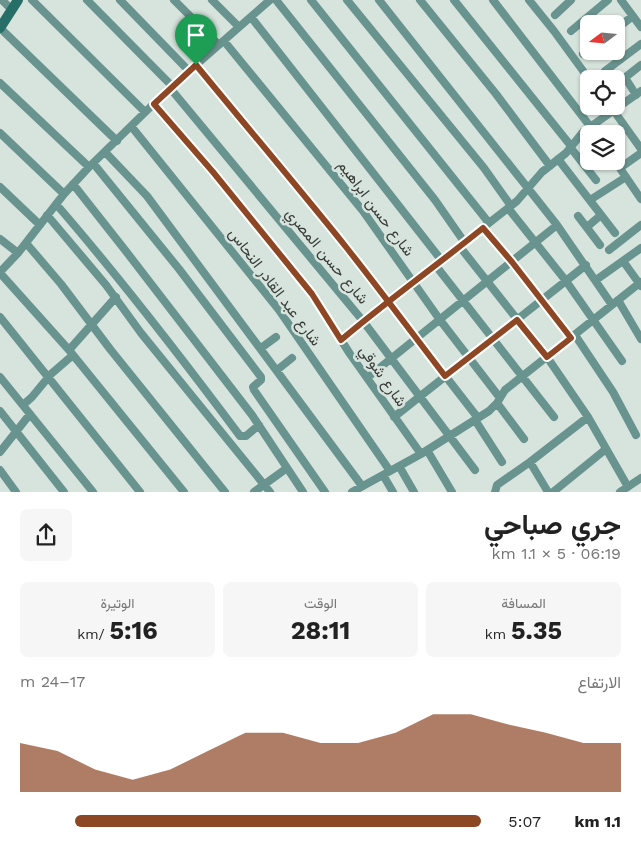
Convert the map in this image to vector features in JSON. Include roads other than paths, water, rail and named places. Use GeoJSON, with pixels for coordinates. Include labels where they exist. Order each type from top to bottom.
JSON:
{"type":"FeatureCollection","features":[{"type":"Feature","properties":{"kind":"main road"},"geometry":{"type":"LineString","coordinates":[[0,28],[18,0]]}},
{"type":"Feature","properties":{"kind":"street"},"geometry":{"type":"LineString","coordinates":[[2,0],[12,10]]}},
{"type":"Feature","properties":{"kind":"street"},"geometry":{"type":"LineString","coordinates":[[32,0],[145,112]]}},
{"type":"Feature","properties":{"kind":"street","name":"شارع حسن المصري"},"geometry":{"type":"LineString","coordinates":[[88,0],[171,87],[363,321],[475,470]]}},
{"type":"Feature","properties":{"kind":"street"},"geometry":{"type":"LineString","coordinates":[[120,0],[189,71]]}},
{"type":"Feature","properties":{"kind":"street","name":"شارع حسن ابراهيم"},"geometry":{"type":"LineString","coordinates":[[174,0],[221,43],[363,211],[469,358],[524,439]]}},
{"type":"Feature","properties":{"kind":"street"},"geometry":{"type":"LineString","coordinates":[[212,0],[239,27]]}},
{"type":"Feature","properties":{"kind":"street"},"geometry":{"type":"LineString","coordinates":[[184,492],[71,352],[0,273],[64,194],[91,165],[171,87],[270,0]]}},
{"type":"Feature","properties":{"kind":"street"},"geometry":{"type":"LineString","coordinates":[[276,0],[435,200],[487,282],[547,357],[588,417],[628,487]]}},
{"type":"Feature","properties":{"kind":"street"},"geometry":{"type":"LineString","coordinates":[[311,0],[512,262],[573,336],[613,392],[636,435]]}},
{"type":"Feature","properties":{"kind":"street"},"geometry":{"type":"LineString","coordinates":[[347,0],[484,168],[509,207],[566,281],[622,360]]}},
{"type":"Feature","properties":{"kind":"street"},"geometry":{"type":"LineString","coordinates":[[378,0],[528,187],[641,340]]}},
{"type":"Feature","properties":{"kind":"street"},"geometry":{"type":"LineString","coordinates":[[420,0],[496,94],[550,166]]}},
{"type":"Feature","properties":{"kind":"street"},"geometry":{"type":"LineString","coordinates":[[454,0],[596,180]]}},
{"type":"Feature","properties":{"kind":"street"},"geometry":{"type":"LineString","coordinates":[[493,0],[589,125]]}},
{"type":"Feature","properties":{"kind":"street"},"geometry":{"type":"LineString","coordinates":[[529,0],[582,70]]}},
{"type":"Feature","properties":{"kind":"street"},"geometry":{"type":"LineString","coordinates":[[555,15],[571,0]]}},
{"type":"Feature","properties":{"kind":"street"},"geometry":{"type":"LineString","coordinates":[[570,31],[608,0]]}},
{"type":"Feature","properties":{"kind":"street"},"geometry":{"type":"LineString","coordinates":[[621,0],[641,27]]}},
{"type":"Feature","properties":{"kind":"street"},"geometry":{"type":"LineString","coordinates":[[251,16],[439,263],[463,301],[554,417]]}},
{"type":"Feature","properties":{"kind":"street"},"geometry":{"type":"LineString","coordinates":[[625,22],[633,16]]}},
{"type":"Feature","properties":{"kind":"street"},"geometry":{"type":"LineString","coordinates":[[0,28],[117,141]]}},
{"type":"Feature","properties":{"kind":"street"},"geometry":{"type":"LineString","coordinates":[[605,70],[641,44]]}},
{"type":"Feature","properties":{"kind":"street"},"geometry":{"type":"LineString","coordinates":[[196,65],[388,302],[476,419],[502,462]]}},
{"type":"Feature","properties":{"kind":"street"},"geometry":{"type":"LineString","coordinates":[[625,101],[638,93],[626,79],[627,76],[641,65]]}},
{"type":"Feature","properties":{"kind":"street"},"geometry":{"type":"LineString","coordinates":[[0,83],[91,165],[179,269],[261,377],[261,380],[253,387],[254,390],[326,492]]}},
{"type":"Feature","properties":{"kind":"street","name":"شارع شوقي"},"geometry":{"type":"LineString","coordinates":[[154,104],[213,172],[312,294],[366,378],[394,417],[424,452],[452,492]]}},
{"type":"Feature","properties":{"kind":"street"},"geometry":{"type":"LineString","coordinates":[[598,125],[606,115]]}},
{"type":"Feature","properties":{"kind":"street"},"geometry":{"type":"LineString","coordinates":[[615,115],[641,151],[625,160]]}},
{"type":"Feature","properties":{"kind":"street","name":"شارع عبد القادر النحاس"},"geometry":{"type":"LineString","coordinates":[[131,126],[279,310],[386,473],[393,492]]}},
{"type":"Feature","properties":{"kind":"street"},"geometry":{"type":"LineString","coordinates":[[633,138],[641,132]]}},
{"type":"Feature","properties":{"kind":"street"},"geometry":{"type":"LineString","coordinates":[[0,133],[64,194]]}},
{"type":"Feature","properties":{"kind":"street"},"geometry":{"type":"LineString","coordinates":[[341,340],[509,207],[550,166],[566,153],[570,146],[580,139]]}},
{"type":"Feature","properties":{"kind":"street"},"geometry":{"type":"LineString","coordinates":[[105,152],[147,196],[261,348],[356,490],[424,452],[493,407],[505,390],[640,284],[623,261]]}},
{"type":"Feature","properties":{"kind":"street"},"geometry":{"type":"LineString","coordinates":[[558,160],[615,233]]}},
{"type":"Feature","properties":{"kind":"street"},"geometry":{"type":"LineString","coordinates":[[621,170],[641,199]]}},
{"type":"Feature","properties":{"kind":"street"},"geometry":{"type":"LineString","coordinates":[[590,200],[626,177]]}},
{"type":"Feature","properties":{"kind":"street"},"geometry":{"type":"LineString","coordinates":[[73,184],[259,425],[303,492]]}},
{"type":"Feature","properties":{"kind":"street"},"geometry":{"type":"LineString","coordinates":[[1,190],[40,225]]}},
{"type":"Feature","properties":{"kind":"street"},"geometry":{"type":"LineString","coordinates":[[56,204],[150,318],[240,436],[246,436],[259,425]]}},
{"type":"Feature","properties":{"kind":"street"},"geometry":{"type":"LineString","coordinates":[[47,215],[116,297],[141,333],[270,492]]}},
{"type":"Feature","properties":{"kind":"street"},"geometry":{"type":"LineString","coordinates":[[587,227],[601,215]]}},
{"type":"Feature","properties":{"kind":"street"},"geometry":{"type":"LineString","coordinates":[[578,216],[600,245]]}},
{"type":"Feature","properties":{"kind":"street"},"geometry":{"type":"LineString","coordinates":[[366,378],[557,225]]}},
{"type":"Feature","properties":{"kind":"street"},"geometry":{"type":"LineString","coordinates":[[609,250],[641,225]]}},
{"type":"Feature","properties":{"kind":"street"},"geometry":{"type":"LineString","coordinates":[[0,239],[18,253]]}},
{"type":"Feature","properties":{"kind":"street"},"geometry":{"type":"LineString","coordinates":[[26,243],[61,284],[91,325],[225,492]]}},
{"type":"Feature","properties":{"kind":"street"},"geometry":{"type":"LineString","coordinates":[[596,280],[641,248]]}},
{"type":"Feature","properties":{"kind":"street"},"geometry":{"type":"LineString","coordinates":[[394,417],[586,265]]}},
{"type":"Feature","properties":{"kind":"street"},"geometry":{"type":"LineString","coordinates":[[22,405],[32,397],[116,297]]}},
{"type":"Feature","properties":{"kind":"street"},"geometry":{"type":"LineString","coordinates":[[0,317],[140,492]]}},
{"type":"Feature","properties":{"kind":"street"},"geometry":{"type":"LineString","coordinates":[[261,348],[276,337]]}},
{"type":"Feature","properties":{"kind":"street"},"geometry":{"type":"LineString","coordinates":[[277,370],[292,358]]}},
{"type":"Feature","properties":{"kind":"street"},"geometry":{"type":"LineString","coordinates":[[0,377],[93,492]]}},
{"type":"Feature","properties":{"kind":"street"},"geometry":{"type":"LineString","coordinates":[[0,411],[64,492]]}},
{"type":"Feature","properties":{"kind":"street"},"geometry":{"type":"LineString","coordinates":[[0,452],[30,414]]}},
{"type":"Feature","properties":{"kind":"street"},"geometry":{"type":"LineString","coordinates":[[495,492],[497,485],[588,417]]}},
{"type":"Feature","properties":{"kind":"street"},"geometry":{"type":"LineString","coordinates":[[552,492],[606,449]]}},
{"type":"Feature","properties":{"kind":"street"},"geometry":{"type":"LineString","coordinates":[[530,462],[548,492]]}},
{"type":"Feature","properties":{"kind":"street"},"geometry":{"type":"LineString","coordinates":[[399,466],[414,492]]}},
{"type":"Feature","properties":{"kind":"street"},"geometry":{"type":"LineString","coordinates":[[254,492],[287,468]]}},
{"type":"Feature","properties":{"kind":"street"},"geometry":{"type":"LineString","coordinates":[[0,470],[16,492]]}},
{"type":"Feature","properties":{"kind":"street"},"geometry":{"type":"LineString","coordinates":[[620,492],[640,480]]}}]}
